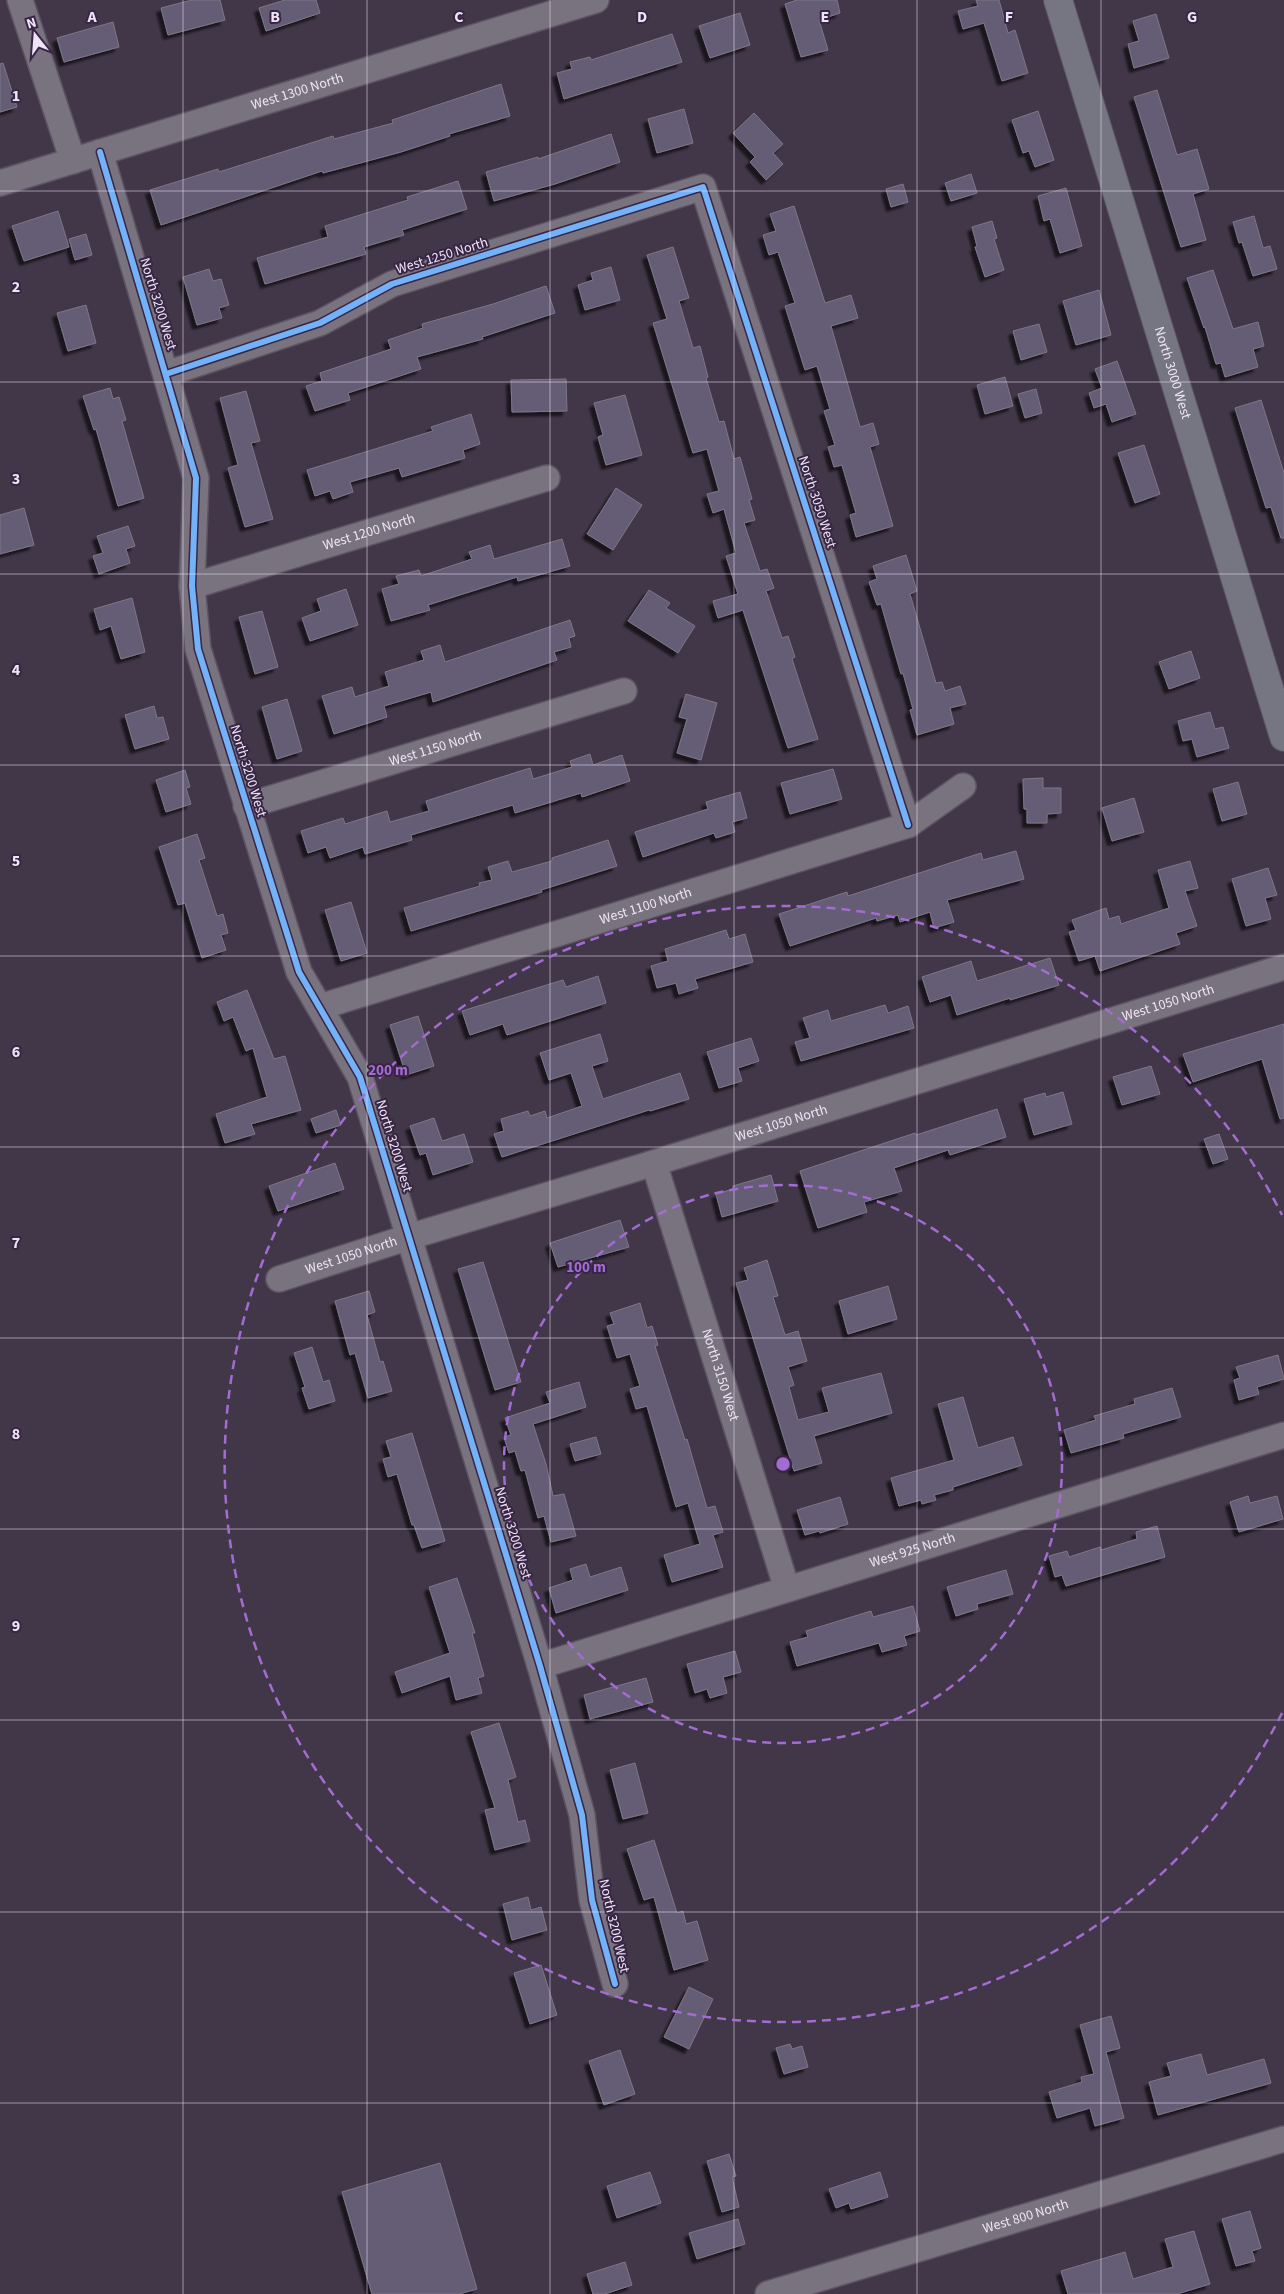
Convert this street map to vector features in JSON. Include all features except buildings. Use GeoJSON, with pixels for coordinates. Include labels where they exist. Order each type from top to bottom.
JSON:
{"type":"FeatureCollection","features":[{"type":"Feature","properties":{"kind":"main road","name":"North 3000 West"},"geometry":{"type":"LineString","coordinates":[[1057,3],[1284,737]]}},
{"type":"Feature","properties":{"kind":"street"},"geometry":{"type":"LineString","coordinates":[[20,0],[73,161]]}},
{"type":"Feature","properties":{"kind":"street","name":"West 1300 North"},"geometry":{"type":"LineString","coordinates":[[0,183],[596,0]]}},
{"type":"Feature","properties":{"kind":"street","name":"North 3200 West"},"geometry":{"type":"LineString","coordinates":[[100,152],[196,478],[192,586],[198,648],[299,972],[360,1077],[540,1666],[582,1815],[592,1900],[615,1984]]}},
{"type":"Feature","properties":{"kind":"street","name":"West 1250 North"},"geometry":{"type":"LineString","coordinates":[[166,374],[320,323],[392,284],[703,187]]}},
{"type":"Feature","properties":{"kind":"street","name":"North 3050 West"},"geometry":{"type":"LineString","coordinates":[[703,187],[908,825]]}},
{"type":"Feature","properties":{"kind":"street","name":"West 1200 North"},"geometry":{"type":"LineString","coordinates":[[192,586],[547,478]]}},
{"type":"Feature","properties":{"kind":"street","name":"West 1150 North"},"geometry":{"type":"LineString","coordinates":[[246,806],[624,691]]}},
{"type":"Feature","properties":{"kind":"street","name":"West 1100 North"},"geometry":{"type":"LineString","coordinates":[[320,1008],[908,825],[963,786]]}},
{"type":"Feature","properties":{"kind":"street","name":"West 1050 North"},"geometry":{"type":"LineString","coordinates":[[279,1279],[409,1237],[654,1163],[1284,967]]}},
{"type":"Feature","properties":{"kind":"street","name":"North 3150 West"},"geometry":{"type":"LineString","coordinates":[[654,1163],[787,1589]]}},
{"type":"Feature","properties":{"kind":"street","name":"West 925 North"},"geometry":{"type":"LineString","coordinates":[[540,1666],[1284,1435]]}},
{"type":"Feature","properties":{"kind":"street","name":"West 800 North"},"geometry":{"type":"LineString","coordinates":[[768,2294],[1284,2139]]}},
{"type":"Feature","properties":{"kind":"cycle path"},"geometry":{"type":"LineString","coordinates":[[100,152],[196,478],[192,586],[198,649],[299,972],[360,1077],[540,1666],[582,1815],[592,1900],[615,1984]]}},
{"type":"Feature","properties":{"kind":"cycle path"},"geometry":{"type":"LineString","coordinates":[[166,374],[320,323],[392,284],[703,187],[908,825]]}}]}
